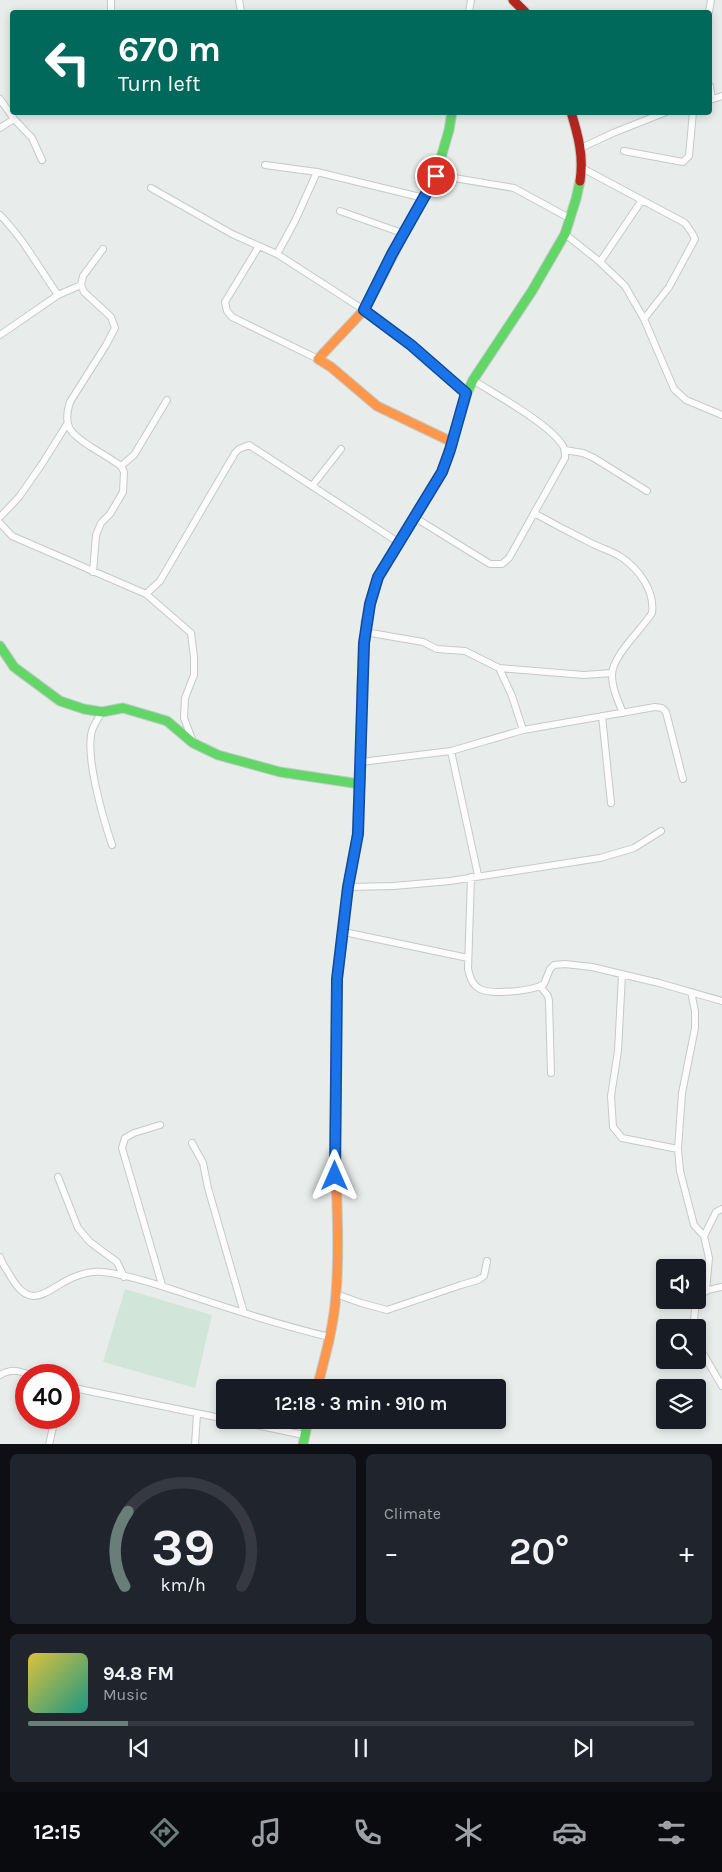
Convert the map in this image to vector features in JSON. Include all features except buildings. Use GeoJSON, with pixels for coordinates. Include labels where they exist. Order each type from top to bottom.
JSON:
{"type":"FeatureCollection","features":[{"type":"Feature","properties":{"kind":"street"},"geometry":{"type":"LineString","coordinates":[[513,0],[523,10]]}},
{"type":"Feature","properties":{"kind":"street"},"geometry":{"type":"LineString","coordinates":[[0,99],[10,114]]}},
{"type":"Feature","properties":{"kind":"street"},"geometry":{"type":"LineString","coordinates":[[11,115],[32,138],[42,160]]}},
{"type":"Feature","properties":{"kind":"street"},"geometry":{"type":"LineString","coordinates":[[318,359],[364,310],[392,254],[436,176],[452,115]]}},
{"type":"Feature","properties":{"kind":"street"},"geometry":{"type":"LineString","coordinates":[[319,1379],[330,1337],[336,1294],[337,979],[348,887],[358,834],[365,632],[374,589],[398,542],[442,472],[466,393],[532,291],[565,234],[571,219],[582,168],[581,148],[572,115]]}},
{"type":"Feature","properties":{"kind":"street"},"geometry":{"type":"LineString","coordinates":[[581,148],[660,115]]}},
{"type":"Feature","properties":{"kind":"street"},"geometry":{"type":"LineString","coordinates":[[624,151],[682,162],[689,156],[693,115]]}},
{"type":"Feature","properties":{"kind":"street"},"geometry":{"type":"LineString","coordinates":[[0,128],[14,120]]}},
{"type":"Feature","properties":{"kind":"street"},"geometry":{"type":"LineString","coordinates":[[265,165],[317,172],[424,198]]}},
{"type":"Feature","properties":{"kind":"street"},"geometry":{"type":"LineString","coordinates":[[582,168],[685,223],[692,233],[694,239],[670,287],[644,319]]}},
{"type":"Feature","properties":{"kind":"street"},"geometry":{"type":"LineString","coordinates":[[276,254],[295,221],[317,172]]}},
{"type":"Feature","properties":{"kind":"street"},"geometry":{"type":"LineString","coordinates":[[436,176],[514,188],[571,219]]}},
{"type":"Feature","properties":{"kind":"street"},"geometry":{"type":"LineString","coordinates":[[151,188],[232,234],[276,254],[364,310],[414,347],[466,393]]}},
{"type":"Feature","properties":{"kind":"street"},"geometry":{"type":"LineString","coordinates":[[600,262],[642,200]]}},
{"type":"Feature","properties":{"kind":"street"},"geometry":{"type":"LineString","coordinates":[[340,211],[405,234]]}},
{"type":"Feature","properties":{"kind":"street"},"geometry":{"type":"LineString","coordinates":[[0,215],[28,250],[58,294]]}},
{"type":"Feature","properties":{"kind":"street"},"geometry":{"type":"LineString","coordinates":[[565,234],[600,262],[625,286],[644,319],[674,389],[686,400],[722,415]]}},
{"type":"Feature","properties":{"kind":"street"},"geometry":{"type":"LineString","coordinates":[[259,246],[225,302],[227,311],[232,317],[318,359],[331,367],[377,406],[452,442]]}},
{"type":"Feature","properties":{"kind":"street"},"geometry":{"type":"LineString","coordinates":[[93,572],[96,535],[101,523],[110,514],[123,492],[124,472],[121,466],[73,435],[67,424],[66,413],[70,402],[115,328],[111,317],[84,292],[81,285],[84,276],[103,249]]}},
{"type":"Feature","properties":{"kind":"street"},"geometry":{"type":"LineString","coordinates":[[0,335],[58,294],[81,285]]}},
{"type":"Feature","properties":{"kind":"street"},"geometry":{"type":"LineString","coordinates":[[414,517],[490,564],[502,564],[506,561],[565,458],[565,450],[561,443],[549,431],[473,380]]}},
{"type":"Feature","properties":{"kind":"street"},"geometry":{"type":"LineString","coordinates":[[121,466],[134,455],[168,400]]}},
{"type":"Feature","properties":{"kind":"street"},"geometry":{"type":"LineString","coordinates":[[0,517],[19,497],[67,424]]}},
{"type":"Feature","properties":{"kind":"street"},"geometry":{"type":"LineString","coordinates":[[146,594],[160,581],[239,449],[249,445],[398,542]]}},
{"type":"Feature","properties":{"kind":"street"},"geometry":{"type":"LineString","coordinates":[[312,486],[341,449]]}},
{"type":"Feature","properties":{"kind":"street"},"geometry":{"type":"LineString","coordinates":[[565,450],[583,453],[594,458],[647,491]]}},
{"type":"Feature","properties":{"kind":"street"},"geometry":{"type":"LineString","coordinates":[[534,513],[621,557],[645,581],[651,598],[652,613],[620,656],[612,673],[613,685],[623,712]]}},
{"type":"Feature","properties":{"kind":"street"},"geometry":{"type":"LineString","coordinates":[[0,523],[12,536],[146,594],[192,633],[194,675],[185,698],[184,718],[193,743]]}},
{"type":"Feature","properties":{"kind":"street"},"geometry":{"type":"LineString","coordinates":[[365,632],[422,642],[438,649],[465,651],[499,668],[584,674],[612,673]]}},
{"type":"Feature","properties":{"kind":"street"},"geometry":{"type":"LineString","coordinates":[[0,646],[14,667],[60,701],[84,709],[102,712],[123,708],[167,721],[193,743],[218,755],[280,772],[360,784]]}},
{"type":"Feature","properties":{"kind":"street"},"geometry":{"type":"LineString","coordinates":[[499,668],[512,696],[522,730]]}},
{"type":"Feature","properties":{"kind":"street"},"geometry":{"type":"LineString","coordinates":[[361,762],[451,752],[522,730],[656,707],[662,708],[668,720],[683,779]]}},
{"type":"Feature","properties":{"kind":"street"},"geometry":{"type":"LineString","coordinates":[[102,712],[92,730],[92,755],[99,803],[112,846]]}},
{"type":"Feature","properties":{"kind":"street"},"geometry":{"type":"LineString","coordinates":[[602,716],[611,803]]}},
{"type":"Feature","properties":{"kind":"street"},"geometry":{"type":"LineString","coordinates":[[451,752],[475,876],[468,958],[470,978],[480,989],[486,991],[517,991],[540,986],[544,984],[550,969],[558,964],[578,965],[722,1001]]}},
{"type":"Feature","properties":{"kind":"street"},"geometry":{"type":"LineString","coordinates":[[348,887],[394,886],[600,858],[634,848],[661,831]]}},
{"type":"Feature","properties":{"kind":"street"},"geometry":{"type":"LineString","coordinates":[[344,932],[468,958]]}},
{"type":"Feature","properties":{"kind":"street"},"geometry":{"type":"LineString","coordinates":[[622,975],[618,1051],[610,1096],[612,1127],[622,1138],[678,1149]]}},
{"type":"Feature","properties":{"kind":"street"},"geometry":{"type":"LineString","coordinates":[[540,986],[548,996],[549,1001],[551,1073]]}},
{"type":"Feature","properties":{"kind":"street"},"geometry":{"type":"LineString","coordinates":[[691,992],[695,1028],[682,1093],[678,1149],[680,1171],[694,1225],[704,1236],[709,1258],[706,1291],[722,1287]]}},
{"type":"Feature","properties":{"kind":"street"},"geometry":{"type":"LineString","coordinates":[[160,1125],[134,1133],[125,1138],[122,1148],[162,1285]]}},
{"type":"Feature","properties":{"kind":"street"},"geometry":{"type":"LineString","coordinates":[[192,1143],[203,1163],[208,1188],[244,1313]]}},
{"type":"Feature","properties":{"kind":"street"},"geometry":{"type":"LineString","coordinates":[[58,1177],[78,1228],[90,1242],[117,1262],[124,1277]]}},
{"type":"Feature","properties":{"kind":"street"},"geometry":{"type":"LineString","coordinates":[[704,1236],[716,1212],[722,1209]]}},
{"type":"Feature","properties":{"kind":"street"},"geometry":{"type":"LineString","coordinates":[[0,1260],[16,1285],[28,1294],[39,1296],[48,1293],[72,1278],[91,1272],[106,1272],[162,1285],[244,1313],[330,1337]]}},
{"type":"Feature","properties":{"kind":"street"},"geometry":{"type":"LineString","coordinates":[[336,1294],[388,1310],[478,1280],[484,1276],[487,1261]]}},
{"type":"Feature","properties":{"kind":"street"},"geometry":{"type":"LineString","coordinates":[[706,1359],[722,1386]]}},
{"type":"Feature","properties":{"kind":"street"},"geometry":{"type":"LineString","coordinates":[[0,1375],[15,1370]]}},
{"type":"Feature","properties":{"kind":"street"},"geometry":{"type":"LineString","coordinates":[[80,1389],[140,1400],[303,1440]]}},
{"type":"Feature","properties":{"kind":"street"},"geometry":{"type":"LineString","coordinates":[[194,1444],[197,1414]]}},
{"type":"Feature","properties":{"kind":"street"},"geometry":{"type":"LineString","coordinates":[[49,1444],[52,1429]]}},
{"type":"Feature","properties":{"kind":"green space"},"geometry":{"type":"Polygon","coordinates":[[[125,1289],[212,1315],[195,1388],[103,1362],[125,1289]]]}},
{"type":"Feature","properties":{"kind":"traffic: fast"},"geometry":{"type":"LineString","coordinates":[[417,209],[436,175],[452,115]]}},
{"type":"Feature","properties":{"kind":"traffic: fast"},"geometry":{"type":"LineString","coordinates":[[445,464],[467,393],[473,380],[532,291],[565,234],[580,181]]}},
{"type":"Feature","properties":{"kind":"traffic: fast"},"geometry":{"type":"LineString","coordinates":[[0,646],[14,667],[60,701],[84,709],[102,712],[123,708],[167,721],[193,743],[218,755],[280,772],[360,784]]}},
{"type":"Feature","properties":{"kind":"traffic: fast"},"geometry":{"type":"LineString","coordinates":[[335,1140],[337,979],[348,887],[357,837]]}},
{"type":"Feature","properties":{"kind":"traffic: fast"},"geometry":{"type":"LineString","coordinates":[[303,1444],[306,1429]]}},
{"type":"Feature","properties":{"kind":"traffic: slow"},"geometry":{"type":"LineString","coordinates":[[417,209],[364,310],[318,359],[331,367],[377,406],[452,442]]}},
{"type":"Feature","properties":{"kind":"traffic: slow"},"geometry":{"type":"LineString","coordinates":[[319,1379],[331,1330],[336,1294],[338,1236],[335,1140]]}},
{"type":"Feature","properties":{"kind":"traffic: jam"},"geometry":{"type":"LineString","coordinates":[[513,0],[523,10]]}},
{"type":"Feature","properties":{"kind":"traffic: jam"},"geometry":{"type":"LineString","coordinates":[[572,115],[581,154],[580,181]]}},
{"type":"Feature","properties":{"kind":"traffic: jam"},"geometry":{"type":"LineString","coordinates":[[357,837],[366,622],[379,577],[445,464]]}},
{"type":"Feature","properties":{"kind":"route"},"geometry":{"type":"LineString","coordinates":[[335,1176],[337,979],[348,887],[358,834],[362,682],[366,622],[378,577],[442,472],[466,393],[411,345],[364,310],[392,254],[436,176]]}}]}
